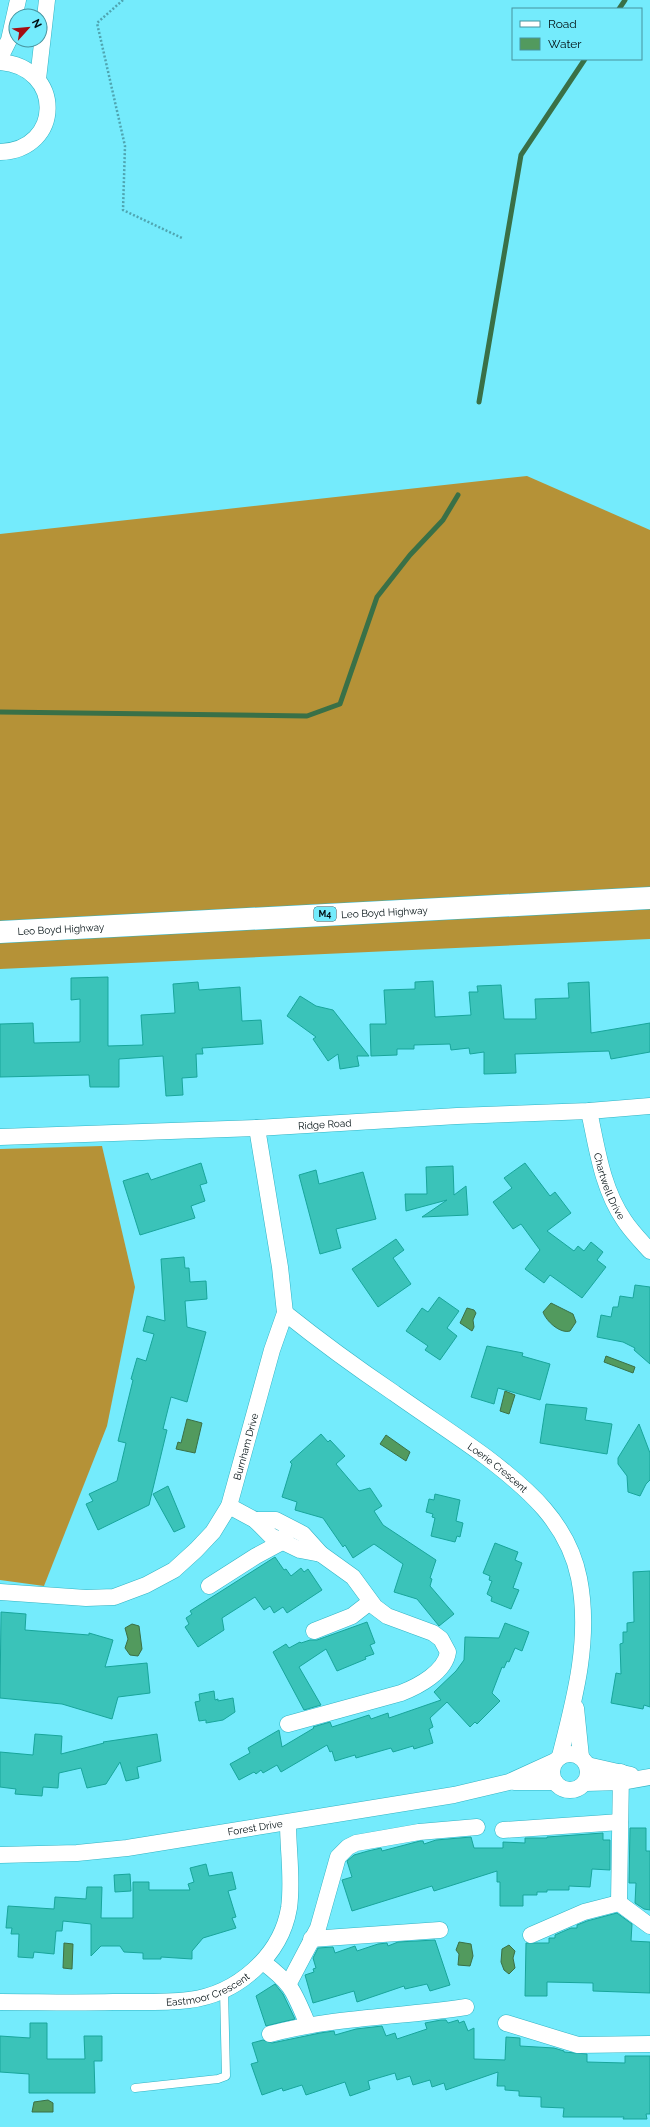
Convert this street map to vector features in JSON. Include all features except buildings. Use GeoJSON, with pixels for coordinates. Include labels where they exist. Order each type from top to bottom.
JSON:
{"type":"FeatureCollection","features":[{"type":"Feature","properties":{"kind":"highway","name":"Leo Boyd Highway"},"geometry":{"type":"LineString","coordinates":[[0,932],[650,898]]}},
{"type":"Feature","properties":{"kind":"street"},"geometry":{"type":"LineString","coordinates":[[0,58],[9,40],[18,0]]}},
{"type":"Feature","properties":{"kind":"street"},"geometry":{"type":"LineString","coordinates":[[38,79],[47,0]]}},
{"type":"Feature","properties":{"kind":"street"},"geometry":{"type":"LineString","coordinates":[[0,62],[13,63],[27,69],[38,79],[46,93],[48,108],[45,123],[38,136],[26,146],[12,152],[0,152]]}},
{"type":"Feature","properties":{"kind":"street","name":"Ridge Road"},"geometry":{"type":"LineString","coordinates":[[0,1137],[257,1128],[457,1116],[589,1111],[650,1106]]}},
{"type":"Feature","properties":{"kind":"street","name":"Chartwell Drive"},"geometry":{"type":"LineString","coordinates":[[589,1111],[603,1177],[613,1201],[624,1221],[650,1251]]}},
{"type":"Feature","properties":{"kind":"street","name":"Burnham Drive"},"geometry":{"type":"LineString","coordinates":[[0,1592],[86,1598],[114,1597],[146,1585],[174,1570],[196,1550],[214,1532],[229,1506],[272,1350],[285,1313],[280,1267],[257,1128]]}},
{"type":"Feature","properties":{"kind":"street","name":"Loerie Crescent"},"geometry":{"type":"LineString","coordinates":[[285,1313],[341,1356],[455,1434],[517,1481],[537,1499],[554,1519],[568,1543],[579,1579],[583,1619],[581,1654],[575,1699],[557,1759]]}},
{"type":"Feature","properties":{"kind":"street"},"geometry":{"type":"LineString","coordinates":[[229,1506],[255,1520],[266,1533],[282,1542],[300,1550],[321,1554]]}},
{"type":"Feature","properties":{"kind":"street"},"geometry":{"type":"LineString","coordinates":[[255,1520],[276,1520],[303,1534],[321,1554],[353,1577],[370,1602],[387,1616],[433,1633],[441,1639],[448,1652],[444,1665],[416,1687],[401,1693],[288,1724]]}},
{"type":"Feature","properties":{"kind":"street"},"geometry":{"type":"LineString","coordinates":[[209,1586],[256,1556],[282,1542],[290,1527]]}},
{"type":"Feature","properties":{"kind":"street"},"geometry":{"type":"LineString","coordinates":[[314,1631],[352,1616],[370,1602]]}},
{"type":"Feature","properties":{"kind":"street","name":"Loerie Crescent"},"geometry":{"type":"LineString","coordinates":[[575,1699],[584,1761]]}},
{"type":"Feature","properties":{"kind":"street"},"geometry":{"type":"LineString","coordinates":[[584,1761],[589,1771],[585,1783],[578,1789],[570,1790],[561,1788],[555,1782],[552,1776],[557,1759],[567,1753],[621,1777]]}},
{"type":"Feature","properties":{"kind":"street","name":"Forest Drive"},"geometry":{"type":"LineString","coordinates":[[0,1855],[77,1853],[127,1848],[454,1795],[509,1782],[557,1759]]}},
{"type":"Feature","properties":{"kind":"street"},"geometry":{"type":"LineString","coordinates":[[618,1903],[621,1777]]}},
{"type":"Feature","properties":{"kind":"street"},"geometry":{"type":"LineString","coordinates":[[585,1783],[621,1777],[645,1777]]}},
{"type":"Feature","properties":{"kind":"street","name":"Forest Drive"},"geometry":{"type":"LineString","coordinates":[[509,1782],[555,1782]]}},
{"type":"Feature","properties":{"kind":"street"},"geometry":{"type":"LineString","coordinates":[[503,1830],[620,1822]]}},
{"type":"Feature","properties":{"kind":"street","name":"Eastmoor Crescent"},"geometry":{"type":"LineString","coordinates":[[0,2002],[166,2002],[190,2000],[224,1990],[244,1978],[263,1962],[278,1942],[289,1909],[291,1883],[288,1823]]}},
{"type":"Feature","properties":{"kind":"street"},"geometry":{"type":"LineString","coordinates":[[289,1983],[318,1928],[338,1857],[348,1847],[356,1843],[419,1832],[477,1827]]}},
{"type":"Feature","properties":{"kind":"street"},"geometry":{"type":"LineString","coordinates":[[618,1903],[650,1926]]}},
{"type":"Feature","properties":{"kind":"street"},"geometry":{"type":"LineString","coordinates":[[531,1935],[584,1912],[618,1903]]}},
{"type":"Feature","properties":{"kind":"street"},"geometry":{"type":"LineString","coordinates":[[312,1939],[440,1930]]}},
{"type":"Feature","properties":{"kind":"street"},"geometry":{"type":"LineString","coordinates":[[263,1962],[289,1983],[296,1995],[308,2024]]}},
{"type":"Feature","properties":{"kind":"street"},"geometry":{"type":"LineString","coordinates":[[270,2034],[308,2024],[435,2012],[466,2007]]}},
{"type":"Feature","properties":{"kind":"street"},"geometry":{"type":"LineString","coordinates":[[506,2023],[578,2045],[650,2044]]}},
{"type":"Feature","properties":{"kind":"lane"},"geometry":{"type":"LineString","coordinates":[[135,2088],[218,2079],[226,2076],[224,1990]]}},
{"type":"Feature","properties":{"kind":"path"},"geometry":{"type":"LineString","coordinates":[[122,0],[97,23],[125,146],[123,210],[182,238]]}},
{"type":"Feature","properties":{"kind":"shaded area"},"geometry":{"type":"Polygon","coordinates":[[[527,476],[650,530],[650,939],[0,969],[0,534],[527,476]]]}},
{"type":"Feature","properties":{"kind":"shaded area"},"geometry":{"type":"Polygon","coordinates":[[[102,1146],[135,1287],[107,1426],[44,1586],[0,1580],[0,1149],[102,1146]]]}},
{"type":"Feature","properties":{"kind":"water"},"geometry":{"type":"Polygon","coordinates":[[[551,1303],[573,1314],[576,1322],[570,1331],[562,1331],[558,1329],[547,1319],[543,1312],[551,1303]]]}},
{"type":"Feature","properties":{"kind":"water"},"geometry":{"type":"Polygon","coordinates":[[[467,1308],[474,1310],[476,1313],[473,1320],[474,1327],[472,1331],[460,1323],[467,1308]]]}},
{"type":"Feature","properties":{"kind":"water"},"geometry":{"type":"Polygon","coordinates":[[[606,1356],[635,1367],[633,1373],[604,1362],[606,1356]]]}},
{"type":"Feature","properties":{"kind":"water"},"geometry":{"type":"Polygon","coordinates":[[[505,1391],[515,1395],[509,1414],[500,1411],[505,1391]]]}},
{"type":"Feature","properties":{"kind":"water"},"geometry":{"type":"Polygon","coordinates":[[[187,1419],[202,1423],[195,1453],[176,1449],[178,1442],[181,1443],[187,1419]]]}},
{"type":"Feature","properties":{"kind":"water"},"geometry":{"type":"Polygon","coordinates":[[[386,1435],[410,1452],[406,1461],[380,1444],[386,1435]]]}},
{"type":"Feature","properties":{"kind":"water"},"geometry":{"type":"Polygon","coordinates":[[[132,1624],[139,1626],[142,1649],[138,1656],[130,1655],[125,1648],[128,1639],[125,1628],[132,1624]]]}},
{"type":"Feature","properties":{"kind":"water"},"geometry":{"type":"Polygon","coordinates":[[[459,1942],[471,1944],[473,1956],[470,1966],[458,1965],[459,1954],[456,1950],[459,1942]]]}},
{"type":"Feature","properties":{"kind":"water"},"geometry":{"type":"Polygon","coordinates":[[[64,1943],[73,1944],[72,1969],[63,1968],[64,1943]]]}},
{"type":"Feature","properties":{"kind":"water"},"geometry":{"type":"Polygon","coordinates":[[[509,1945],[515,1951],[513,1958],[515,1968],[509,1974],[504,1970],[501,1962],[502,1949],[509,1945]]]}},
{"type":"Feature","properties":{"kind":"water"},"geometry":{"type":"Polygon","coordinates":[[[48,2100],[53,2103],[53,2112],[32,2112],[34,2102],[48,2100]]]}},
{"type":"Feature","properties":{"kind":"waterway"},"geometry":{"type":"LineString","coordinates":[[620,8],[625,0]]}},
{"type":"Feature","properties":{"kind":"waterway"},"geometry":{"type":"LineString","coordinates":[[479,402],[521,155],[584,60]]}},
{"type":"Feature","properties":{"kind":"waterway"},"geometry":{"type":"LineString","coordinates":[[0,712],[307,716],[340,704],[377,597],[410,555],[443,520],[458,495]]}}]}
